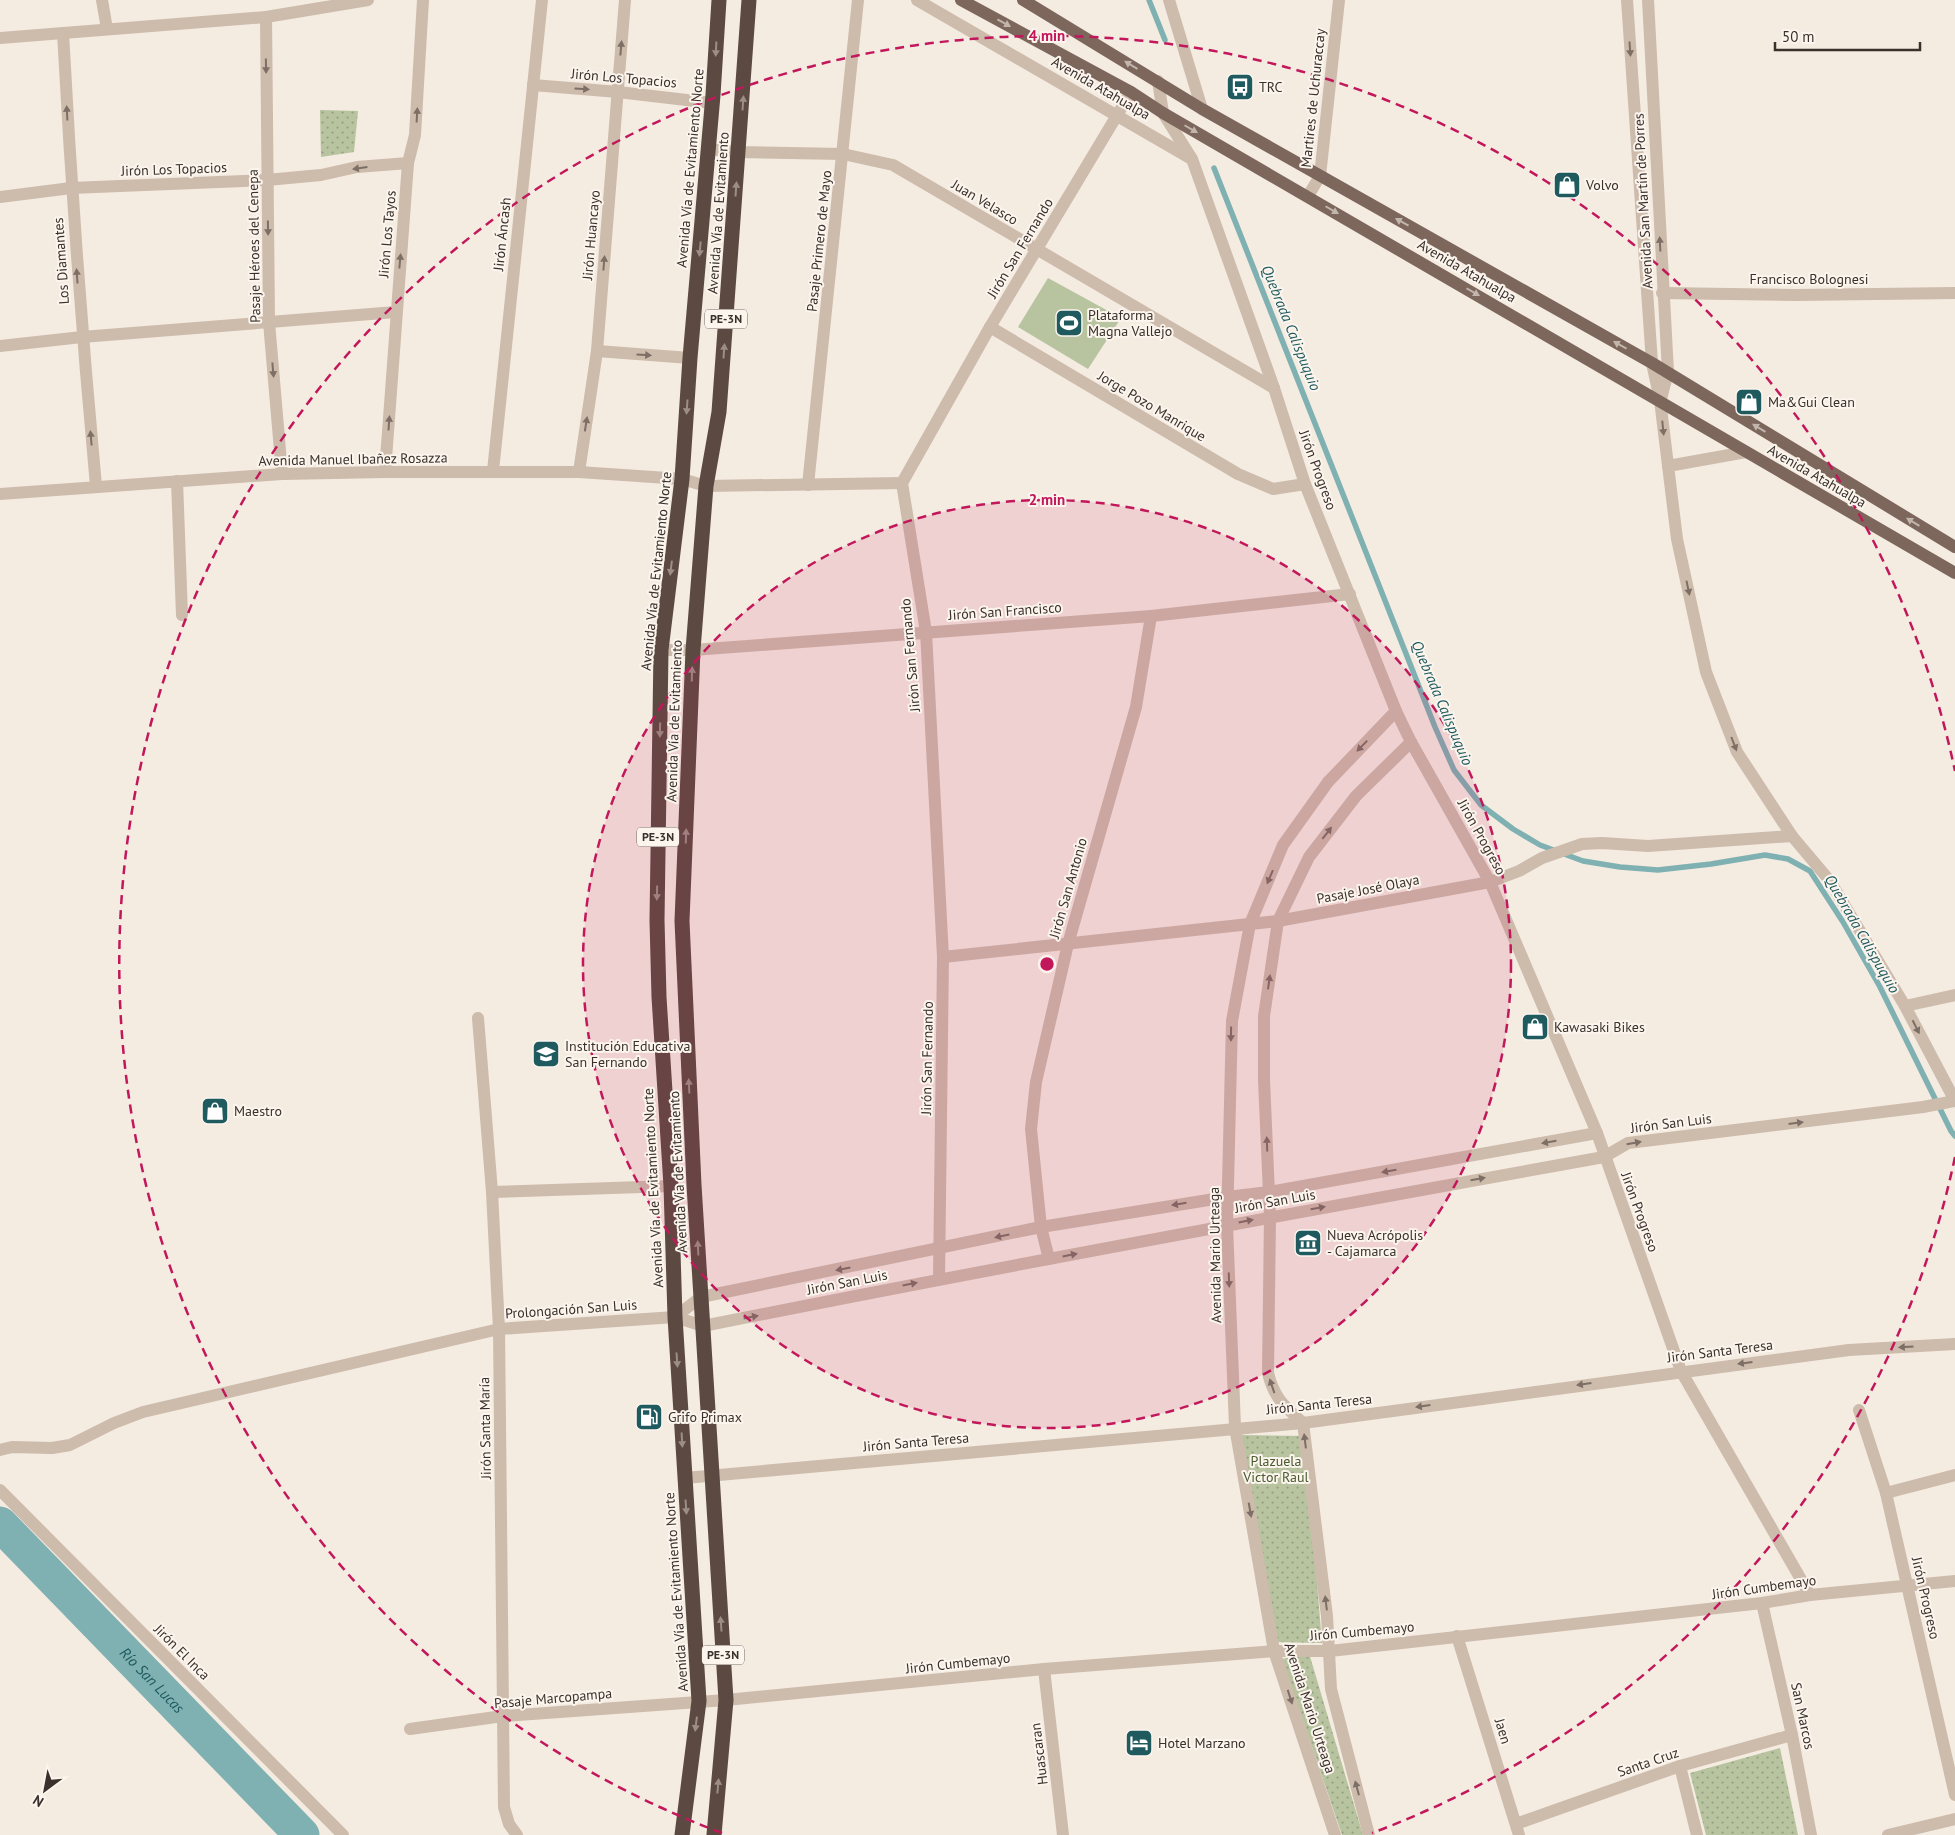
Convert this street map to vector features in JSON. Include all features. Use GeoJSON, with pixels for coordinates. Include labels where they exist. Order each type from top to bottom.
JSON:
{"type":"FeatureCollection","features":[{"type":"Feature","properties":{"kind":"highway","name":"Avenida Vía de Evitamiento Norte"},"geometry":{"type":"LineString","coordinates":[[682,1835],[699,1701],[684,1478],[675,1317],[671,1186],[659,997],[657,920],[661,650],[682,479],[690,358],[712,103],[718,0]]}},
{"type":"Feature","properties":{"kind":"highway","name":"Avenida Vía de Evitamiento"},"geometry":{"type":"LineString","coordinates":[[714,1835],[726,1700],[711,1476],[684,995],[682,921],[693,650],[706,486],[719,412],[749,0]]}},
{"type":"Feature","properties":{"kind":"highway"},"geometry":{"type":"LineString","coordinates":[[659,997],[684,995]]}},
{"type":"Feature","properties":{"kind":"main road","name":"Avenida Atahualpa"},"geometry":{"type":"LineString","coordinates":[[961,0],[1131,92],[1163,113],[1955,573]]}},
{"type":"Feature","properties":{"kind":"main road","name":"Avenida Atahualpa"},"geometry":{"type":"LineString","coordinates":[[1023,0],[1202,109],[1668,372],[1955,547]]}},
{"type":"Feature","properties":{"kind":"street"},"geometry":{"type":"LineString","coordinates":[[102,0],[107,29]]}},
{"type":"Feature","properties":{"kind":"street"},"geometry":{"type":"LineString","coordinates":[[0,38],[266,17],[368,0]]}},
{"type":"Feature","properties":{"kind":"street","name":"Jirón Los Tayos"},"geometry":{"type":"LineString","coordinates":[[386,472],[408,162],[416,134],[423,0]]}},
{"type":"Feature","properties":{"kind":"street","name":"Jirón Áncash"},"geometry":{"type":"LineString","coordinates":[[493,471],[542,0]]}},
{"type":"Feature","properties":{"kind":"street","name":"Jirón Huancayo"},"geometry":{"type":"LineString","coordinates":[[579,472],[597,351],[625,0]]}},
{"type":"Feature","properties":{"kind":"street","name":"Pasaje Primero de Mayo"},"geometry":{"type":"LineString","coordinates":[[808,485],[858,0]]}},
{"type":"Feature","properties":{"kind":"street","name":"Avenida Atahualpa"},"geometry":{"type":"LineString","coordinates":[[917,0],[1192,159]]}},
{"type":"Feature","properties":{"kind":"street"},"geometry":{"type":"LineString","coordinates":[[1169,0],[1202,109]]}},
{"type":"Feature","properties":{"kind":"street","name":"Martires de Uchuraccay"},"geometry":{"type":"LineString","coordinates":[[1308,196],[1320,176],[1339,0]]}},
{"type":"Feature","properties":{"kind":"street","name":"Avenida San Martín de Porres"},"geometry":{"type":"LineString","coordinates":[[1627,0],[1652,363],[1660,400],[1677,539],[1706,672],[1736,752],[1792,836],[1830,881],[1905,1006],[1952,1102]]}},
{"type":"Feature","properties":{"kind":"street","name":"Avenida San Martín de Porres"},"geometry":{"type":"LineString","coordinates":[[1648,0],[1662,293],[1668,372],[1660,400]]}},
{"type":"Feature","properties":{"kind":"street","name":"Pasaje Héroes del Cenepa"},"geometry":{"type":"LineString","coordinates":[[266,17],[270,322],[282,474]]}},
{"type":"Feature","properties":{"kind":"street","name":"Los Diamantes"},"geometry":{"type":"LineString","coordinates":[[63,33],[71,188],[96,486]]}},
{"type":"Feature","properties":{"kind":"street","name":"Jirón Progreso"},"geometry":{"type":"LineString","coordinates":[[1158,81],[1163,113],[1192,159],[1274,388],[1305,484],[1396,711],[1490,882],[1597,1133],[1681,1371],[1810,1595]]}},
{"type":"Feature","properties":{"kind":"street","name":"Jirón Los Topacios"},"geometry":{"type":"LineString","coordinates":[[533,86],[618,92],[712,103]]}},
{"type":"Feature","properties":{"kind":"street","name":"Jirón San Fernando"},"geometry":{"type":"LineString","coordinates":[[939,1279],[943,957],[926,632],[902,483],[990,327],[1131,92]]}},
{"type":"Feature","properties":{"kind":"street","name":"Juan Velasco"},"geometry":{"type":"LineString","coordinates":[[708,149],[739,152],[843,154],[893,165],[1274,388]]}},
{"type":"Feature","properties":{"kind":"street","name":"Jirón Los Topacios"},"geometry":{"type":"LineString","coordinates":[[0,197],[71,188],[267,180],[320,175],[408,162]]}},
{"type":"Feature","properties":{"kind":"street","name":"Francisco Bolognesi"},"geometry":{"type":"LineString","coordinates":[[1662,293],[1796,295],[1955,293]]}},
{"type":"Feature","properties":{"kind":"street"},"geometry":{"type":"LineString","coordinates":[[0,346],[82,337],[396,312]]}},
{"type":"Feature","properties":{"kind":"street","name":"Jorge Pozo Manrique"},"geometry":{"type":"LineString","coordinates":[[990,327],[1238,474],[1273,489],[1305,484]]}},
{"type":"Feature","properties":{"kind":"street"},"geometry":{"type":"LineString","coordinates":[[597,351],[690,358]]}},
{"type":"Feature","properties":{"kind":"street"},"geometry":{"type":"LineString","coordinates":[[1668,466],[1746,452]]}},
{"type":"Feature","properties":{"kind":"street","name":"Avenida Manuel Ibañez Rosazza"},"geometry":{"type":"LineString","coordinates":[[0,494],[282,474],[386,472],[579,472],[682,479],[706,486],[902,483]]}},
{"type":"Feature","properties":{"kind":"street"},"geometry":{"type":"LineString","coordinates":[[177,481],[182,615]]}},
{"type":"Feature","properties":{"kind":"street","name":"Jirón San Francisco"},"geometry":{"type":"LineString","coordinates":[[661,650],[693,650],[1151,616],[1350,594]]}},
{"type":"Feature","properties":{"kind":"street","name":"Jirón San Antonio"},"geometry":{"type":"LineString","coordinates":[[1049,1259],[1041,1227],[1031,1129],[1036,1082],[1068,944],[1136,707],[1151,616]]}},
{"type":"Feature","properties":{"kind":"street","name":"Avenida Mario Urteaga"},"geometry":{"type":"LineString","coordinates":[[1335,1835],[1274,1651],[1235,1427],[1227,1225],[1232,1021],[1250,924],[1283,845],[1328,782],[1396,711]]}},
{"type":"Feature","properties":{"kind":"street"},"geometry":{"type":"LineString","coordinates":[[1303,1423],[1278,1400],[1271,1388],[1268,1373],[1270,1217],[1264,1080],[1264,1016],[1278,921],[1309,857],[1356,796],[1412,742]]}},
{"type":"Feature","properties":{"kind":"street","name":"Pasaje José Olaya"},"geometry":{"type":"LineString","coordinates":[[943,957],[1278,921],[1490,882],[1519,871],[1542,858],[1582,844],[1602,843],[1648,846],[1792,836]]}},
{"type":"Feature","properties":{"kind":"street"},"geometry":{"type":"LineString","coordinates":[[1905,1006],[1955,995]]}},
{"type":"Feature","properties":{"kind":"street","name":"Jirón Santa María"},"geometry":{"type":"LineString","coordinates":[[478,1018],[492,1192],[499,1329],[504,1807],[509,1824],[517,1835]]}},
{"type":"Feature","properties":{"kind":"street","name":"Jirón San Luis"},"geometry":{"type":"LineString","coordinates":[[675,1317],[703,1326],[939,1279],[1604,1157],[1628,1143],[1952,1102]]}},
{"type":"Feature","properties":{"kind":"street","name":"Jirón San Luis"},"geometry":{"type":"LineString","coordinates":[[675,1317],[701,1297],[1041,1227],[1268,1192],[1597,1133]]}},
{"type":"Feature","properties":{"kind":"street"},"geometry":{"type":"LineString","coordinates":[[492,1192],[671,1186]]}},
{"type":"Feature","properties":{"kind":"street","name":"Prolongación San Luis"},"geometry":{"type":"LineString","coordinates":[[0,1450],[12,1447],[52,1448],[70,1444],[114,1423],[143,1412],[499,1329],[675,1317]]}},
{"type":"Feature","properties":{"kind":"street","name":"Jirón Santa Teresa"},"geometry":{"type":"LineString","coordinates":[[684,1478],[1235,1427],[1303,1423],[1849,1350],[1955,1344]]}},
{"type":"Feature","properties":{"kind":"street","name":"Jirón Progreso"},"geometry":{"type":"LineString","coordinates":[[1859,1410],[1886,1494],[1955,1795]]}},
{"type":"Feature","properties":{"kind":"street","name":"Avenida Mario Urteaga"},"geometry":{"type":"LineString","coordinates":[[1303,1423],[1327,1616],[1331,1689],[1369,1835]]}},
{"type":"Feature","properties":{"kind":"street"},"geometry":{"type":"LineString","coordinates":[[1886,1494],[1955,1474]]}},
{"type":"Feature","properties":{"kind":"street","name":"Jirón El Inca"},"geometry":{"type":"LineString","coordinates":[[0,1490],[342,1835]]}},
{"type":"Feature","properties":{"kind":"street","name":"Jirón Cumbemayo"},"geometry":{"type":"LineString","coordinates":[[699,1701],[1044,1669],[1274,1651],[1330,1651],[1762,1603],[1810,1595],[1955,1581]]}},
{"type":"Feature","properties":{"kind":"street","name":"San Marcos"},"geometry":{"type":"LineString","coordinates":[[1762,1603],[1792,1735],[1811,1835]]}},
{"type":"Feature","properties":{"kind":"street","name":"Jaen"},"geometry":{"type":"LineString","coordinates":[[1457,1636],[1518,1830]]}},
{"type":"Feature","properties":{"kind":"street","name":"Huascaran"},"geometry":{"type":"LineString","coordinates":[[1044,1669],[1063,1835]]}},
{"type":"Feature","properties":{"kind":"street","name":"Pasaje Marcopampa"},"geometry":{"type":"LineString","coordinates":[[410,1729],[504,1716],[699,1701]]}},
{"type":"Feature","properties":{"kind":"street","name":"Santa Cruz"},"geometry":{"type":"LineString","coordinates":[[1518,1830],[1680,1766],[1792,1735]]}},
{"type":"Feature","properties":{"kind":"street"},"geometry":{"type":"LineString","coordinates":[[1680,1766],[1697,1835]]}},
{"type":"Feature","properties":{"kind":"street"},"geometry":{"type":"LineString","coordinates":[[1888,1835],[1955,1820]]}},
{"type":"Feature","properties":{"kind":"green space"},"geometry":{"type":"Polygon","coordinates":[[[320,110],[358,111],[354,152],[321,157],[320,110]]]}},
{"type":"Feature","properties":{"kind":"green space","name":"Plataforma Magna Vallejo"},"geometry":{"type":"Polygon","coordinates":[[[1048,278],[1121,318],[1088,369],[1018,327],[1048,278]]]}},
{"type":"Feature","properties":{"kind":"green space","name":"Plazuela Victor Raul"},"geometry":{"type":"Polygon","coordinates":[[[1240,1435],[1305,1436],[1322,1643],[1267,1642],[1240,1435]]]}},
{"type":"Feature","properties":{"kind":"green space"},"geometry":{"type":"Polygon","coordinates":[[[1309,1653],[1363,1835],[1342,1835],[1282,1659],[1309,1653]]]}},
{"type":"Feature","properties":{"kind":"green space"},"geometry":{"type":"Polygon","coordinates":[[[1780,1748],[1798,1835],[1706,1835],[1690,1773],[1780,1748]]]}},
{"type":"Feature","properties":{"kind":"waterway","name":"Quebrada Calispuquio"},"geometry":{"type":"LineString","coordinates":[[1149,0],[1165,40]]}},
{"type":"Feature","properties":{"kind":"waterway","name":"Quebrada Calispuquio"},"geometry":{"type":"LineString","coordinates":[[1214,168],[1435,727],[1454,770],[1481,805],[1513,829],[1540,845],[1583,861],[1620,867],[1658,870],[1765,855],[1788,859],[1810,871],[1843,922],[1880,987],[1955,1136]]}},
{"type":"Feature","properties":{"kind":"waterway","name":"Río San Lucas"},"geometry":{"type":"LineString","coordinates":[[0,1524],[302,1835]]}},
{"type":"Feature","properties":{"kind":"place","name":"TRC"},"geometry":{"type":"Point","coordinates":[1240,87]}},
{"type":"Feature","properties":{"kind":"place","name":"Volvo"},"geometry":{"type":"Point","coordinates":[1567,185]}},
{"type":"Feature","properties":{"kind":"place","name":"Plataforma Magna Vallejo"},"geometry":{"type":"Point","coordinates":[1069,323]}},
{"type":"Feature","properties":{"kind":"place","name":"Ma&Gui Clean"},"geometry":{"type":"Point","coordinates":[1749,402]}},
{"type":"Feature","properties":{"kind":"place","name":"Kawasaki Bikes"},"geometry":{"type":"Point","coordinates":[1535,1027]}},
{"type":"Feature","properties":{"kind":"place","name":"Institución Educativa San Fernando"},"geometry":{"type":"Point","coordinates":[546,1054]}},
{"type":"Feature","properties":{"kind":"place","name":"Maestro"},"geometry":{"type":"Point","coordinates":[215,1111]}},
{"type":"Feature","properties":{"kind":"place","name":"Nueva Acrópolis - Cajamarca"},"geometry":{"type":"Point","coordinates":[1308,1243]}},
{"type":"Feature","properties":{"kind":"place","name":"Grifo Primax"},"geometry":{"type":"Point","coordinates":[649,1417]}},
{"type":"Feature","properties":{"kind":"place","name":"Hotel Marzano"},"geometry":{"type":"Point","coordinates":[1139,1743]}}]}
